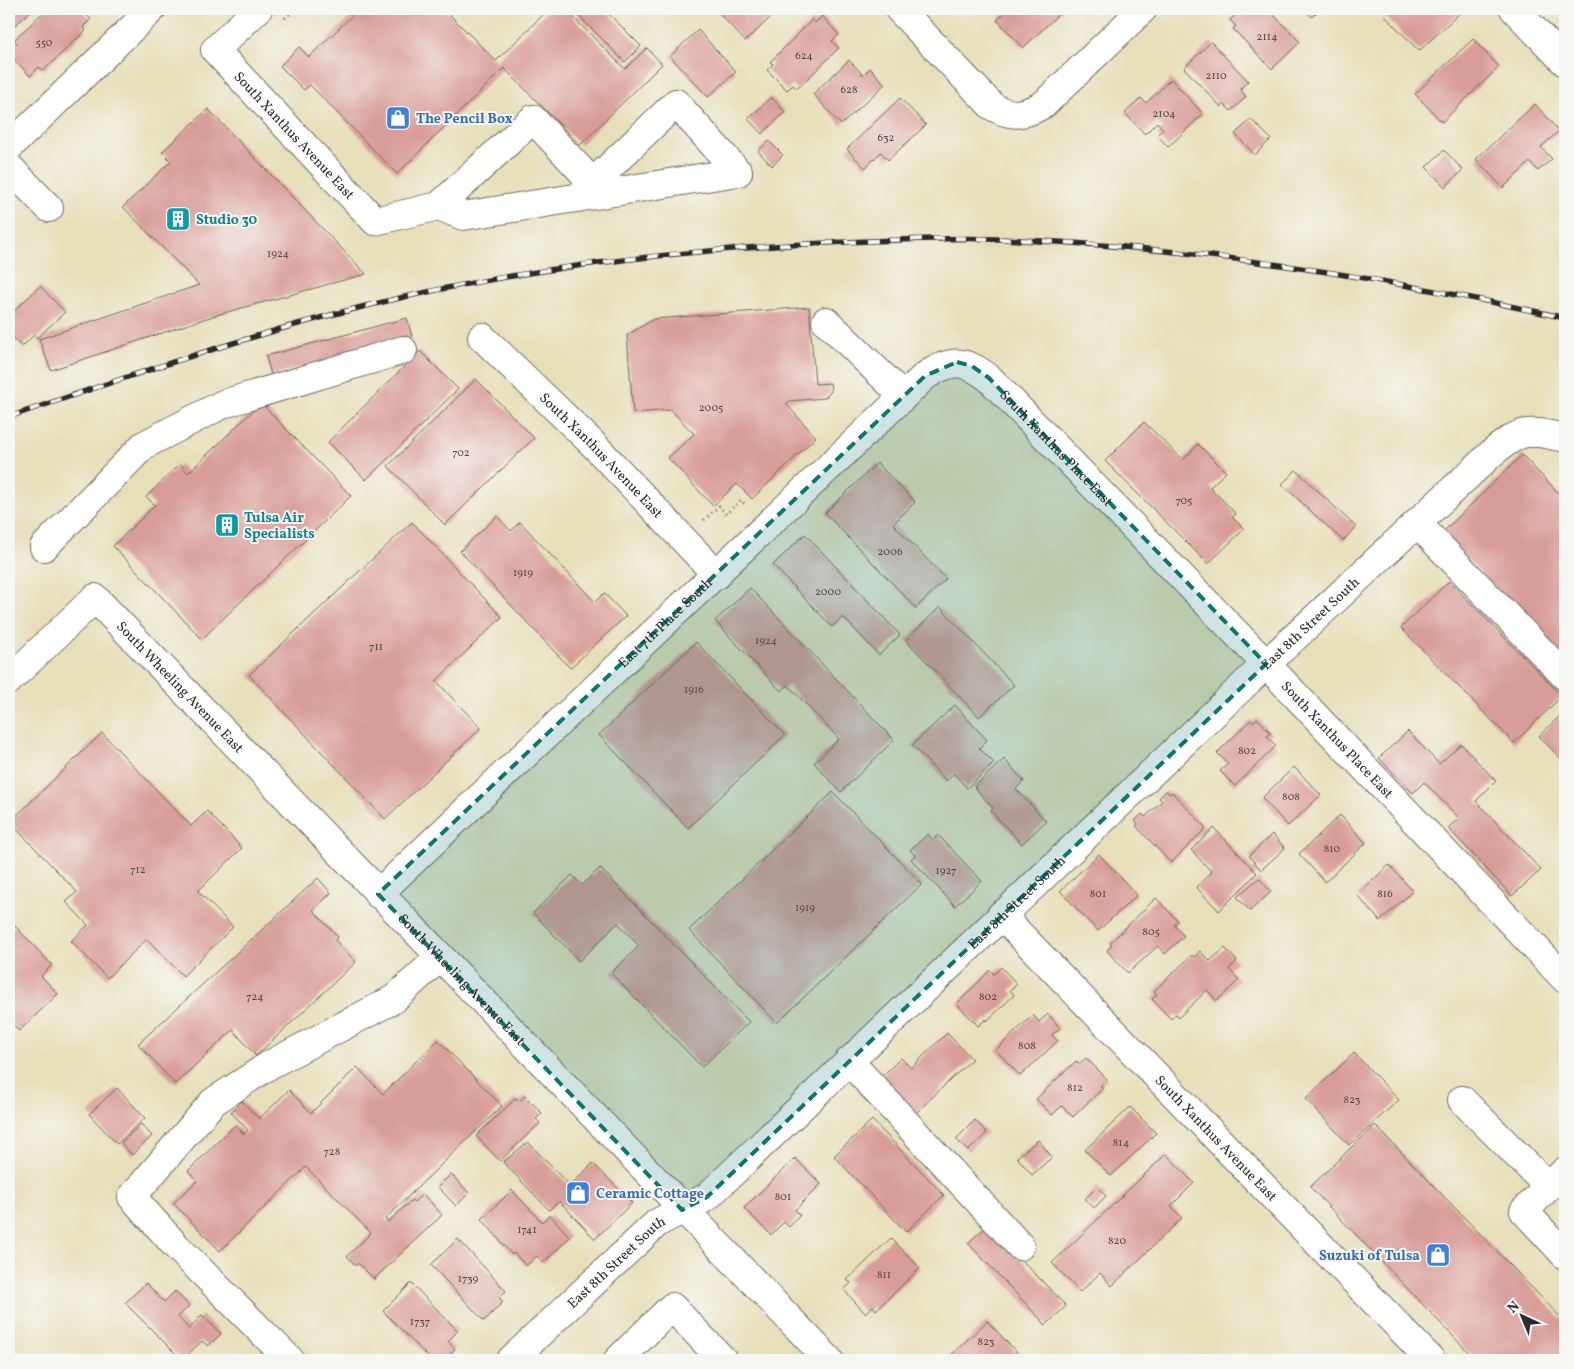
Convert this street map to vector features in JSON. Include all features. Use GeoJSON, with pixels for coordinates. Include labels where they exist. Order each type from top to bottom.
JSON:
{"type":"FeatureCollection","features":[{"type":"Feature","properties":{"kind":"street"},"geometry":{"type":"LineString","coordinates":[[9,147],[152,9]]}},
{"type":"Feature","properties":{"kind":"street","name":"South Xanthus Avenue East"},"geometry":{"type":"LineString","coordinates":[[258,9],[215,50],[375,221],[438,206]]}},
{"type":"Feature","properties":{"kind":"street"},"geometry":{"type":"LineString","coordinates":[[899,9],[992,106],[1013,116],[1028,113],[1044,104],[1143,9]]}},
{"type":"Feature","properties":{"kind":"street"},"geometry":{"type":"LineString","coordinates":[[1514,9],[1565,62]]}},
{"type":"Feature","properties":{"kind":"street"},"geometry":{"type":"LineString","coordinates":[[585,190],[533,119],[438,206],[463,216],[585,190],[738,172],[676,103],[585,190]]}},
{"type":"Feature","properties":{"kind":"street"},"geometry":{"type":"LineString","coordinates":[[9,167],[49,208]]}},
{"type":"Feature","properties":{"kind":"street"},"geometry":{"type":"LineString","coordinates":[[826,321],[903,396]]}},
{"type":"Feature","properties":{"kind":"street","name":"South Xanthus Avenue East"},"geometry":{"type":"LineString","coordinates":[[482,337],[594,444],[717,575]]}},
{"type":"Feature","properties":{"kind":"street"},"geometry":{"type":"LineString","coordinates":[[44,547],[144,445],[223,404],[403,350]]}},
{"type":"Feature","properties":{"kind":"street","name":"East 7th Place South"},"geometry":{"type":"LineString","coordinates":[[378,894],[717,575],[903,396],[925,376],[940,366],[957,362]]}},
{"type":"Feature","properties":{"kind":"street","name":"South Xanthus Place East"},"geometry":{"type":"LineString","coordinates":[[957,362],[972,366],[989,378],[1266,664],[1565,979]]}},
{"type":"Feature","properties":{"kind":"street","name":"East 8th Street South"},"geometry":{"type":"LineString","coordinates":[[511,1360],[657,1222],[707,1197],[1266,664],[1417,523],[1515,435],[1537,432],[1565,438]]}},
{"type":"Feature","properties":{"kind":"street"},"geometry":{"type":"LineString","coordinates":[[1417,523],[1565,676]]}},
{"type":"Feature","properties":{"kind":"street","name":"South Wheeling Avenue East"},"geometry":{"type":"LineString","coordinates":[[9,680],[95,598],[682,1210],[829,1360]]}},
{"type":"Feature","properties":{"kind":"street","name":"South Xanthus Avenue East"},"geometry":{"type":"LineString","coordinates":[[1002,915],[1431,1360]]}},
{"type":"Feature","properties":{"kind":"street"},"geometry":{"type":"LineString","coordinates":[[290,1360],[176,1246],[132,1197],[213,1102],[271,1064],[394,1000],[440,958]]}},
{"type":"Feature","properties":{"kind":"street"},"geometry":{"type":"LineString","coordinates":[[849,1061],[1020,1246]]}},
{"type":"Feature","properties":{"kind":"street"},"geometry":{"type":"LineString","coordinates":[[1462,1100],[1557,1179],[1524,1212],[1565,1255]]}},
{"type":"Feature","properties":{"kind":"street"},"geometry":{"type":"LineString","coordinates":[[618,1360],[672,1307],[723,1360]]}},
{"type":"Feature","properties":{"kind":"path"},"geometry":{"type":"LineString","coordinates":[[684,540],[719,506],[726,514],[741,500],[766,527]]}},
{"type":"Feature","properties":{"kind":"highlighted area"},"geometry":{"type":"Polygon","coordinates":[[[957,362],[972,366],[989,378],[1266,664],[707,1197],[682,1210],[378,894],[925,376],[957,362]]]}},
{"type":"Feature","properties":{"kind":"building"},"geometry":{"type":"Polygon","coordinates":[[[9,9],[33,9],[10,30],[9,9]]]}},
{"type":"Feature","properties":{"kind":"building"},"geometry":{"type":"Polygon","coordinates":[[[47,9],[81,9],[91,19],[83,27],[86,30],[43,71],[39,67],[30,76],[14,59],[11,62],[9,53],[18,44],[14,40],[47,9]]]}},
{"type":"Feature","properties":{"kind":"building","name":"The Pencil Box"},"geometry":{"type":"Polygon","coordinates":[[[359,9],[444,9],[496,61],[549,9],[565,9],[625,69],[647,48],[662,64],[580,145],[504,68],[397,174],[310,85],[304,90],[280,66],[299,47],[309,57],[359,9]]]}},
{"type":"Feature","properties":{"kind":"building"},"geometry":{"type":"Polygon","coordinates":[[[577,9],[604,9],[641,46],[625,62],[574,11],[577,9]]]}},
{"type":"Feature","properties":{"kind":"building"},"geometry":{"type":"Polygon","coordinates":[[[721,9],[780,9],[745,41],[718,12],[721,9]]]}},
{"type":"Feature","properties":{"kind":"building"},"geometry":{"type":"Polygon","coordinates":[[[1009,9],[1064,9],[1023,48],[997,20],[1009,9]]]}},
{"type":"Feature","properties":{"kind":"building"},"geometry":{"type":"Polygon","coordinates":[[[1242,9],[1268,9],[1300,42],[1272,69],[1233,29],[1236,26],[1230,20],[1242,9]]]}},
{"type":"Feature","properties":{"kind":"building"},"geometry":{"type":"Polygon","coordinates":[[[1304,9],[1320,9],[1312,17],[1304,9]]]}},
{"type":"Feature","properties":{"kind":"building"},"geometry":{"type":"Polygon","coordinates":[[[1391,9],[1464,9],[1419,51],[1384,15],[1391,9]]]}},
{"type":"Feature","properties":{"kind":"building"},"geometry":{"type":"Polygon","coordinates":[[[822,16],[839,35],[832,41],[839,48],[797,89],[793,85],[787,90],[767,70],[773,64],[770,62],[812,20],[815,23],[822,16]]]}},
{"type":"Feature","properties":{"kind":"building"},"geometry":{"type":"Polygon","coordinates":[[[698,30],[736,72],[708,97],[670,56],[698,30]]]}},
{"type":"Feature","properties":{"kind":"building"},"geometry":{"type":"Polygon","coordinates":[[[1473,39],[1499,67],[1442,122],[1415,94],[1473,39]]]}},
{"type":"Feature","properties":{"kind":"building"},"geometry":{"type":"Polygon","coordinates":[[[1211,42],[1248,81],[1240,89],[1246,97],[1231,111],[1224,104],[1221,107],[1184,68],[1211,42]]]}},
{"type":"Feature","properties":{"kind":"building"},"geometry":{"type":"Polygon","coordinates":[[[849,60],[863,75],[870,68],[885,84],[841,125],[813,94],[849,60]]]}},
{"type":"Feature","properties":{"kind":"building"},"geometry":{"type":"Polygon","coordinates":[[[1171,79],[1203,114],[1168,147],[1157,135],[1163,129],[1157,122],[1145,134],[1125,113],[1141,98],[1146,103],[1171,79]]]}},
{"type":"Feature","properties":{"kind":"building"},"geometry":{"type":"Polygon","coordinates":[[[771,97],[785,112],[762,134],[748,119],[771,97]]]}},
{"type":"Feature","properties":{"kind":"building"},"geometry":{"type":"Polygon","coordinates":[[[900,98],[926,125],[888,160],[881,152],[865,168],[847,149],[900,98]]]}},
{"type":"Feature","properties":{"kind":"building"},"geometry":{"type":"Polygon","coordinates":[[[1535,104],[1559,131],[1541,147],[1552,159],[1538,171],[1530,162],[1503,188],[1476,159],[1535,104]]]}},
{"type":"Feature","properties":{"kind":"building"},"geometry":{"type":"Polygon","coordinates":[[[208,109],[366,274],[213,316],[51,370],[39,339],[199,285],[123,207],[171,161],[162,152],[208,109]]]}},
{"type":"Feature","properties":{"kind":"building"},"geometry":{"type":"Polygon","coordinates":[[[1251,119],[1271,139],[1255,155],[1235,134],[1251,119]]]}},
{"type":"Feature","properties":{"kind":"building"},"geometry":{"type":"Polygon","coordinates":[[[769,141],[783,155],[772,166],[758,151],[769,141]]]}},
{"type":"Feature","properties":{"kind":"building"},"geometry":{"type":"Polygon","coordinates":[[[1444,150],[1463,170],[1445,187],[1426,167],[1444,150]]]}},
{"type":"Feature","properties":{"kind":"building"},"geometry":{"type":"Polygon","coordinates":[[[40,286],[65,312],[37,338],[34,335],[22,347],[9,333],[9,305],[14,311],[40,286]]]}},
{"type":"Feature","properties":{"kind":"building"},"geometry":{"type":"Polygon","coordinates":[[[809,307],[815,384],[830,383],[831,391],[825,398],[789,401],[786,404],[816,437],[752,499],[737,484],[713,506],[668,458],[694,434],[671,410],[633,413],[627,335],[654,319],[809,307]]]}},
{"type":"Feature","properties":{"kind":"building"},"geometry":{"type":"Polygon","coordinates":[[[407,318],[412,337],[271,375],[266,356],[407,318]]]}},
{"type":"Feature","properties":{"kind":"building"},"geometry":{"type":"Polygon","coordinates":[[[420,351],[458,389],[366,480],[328,442],[420,351]]]}},
{"type":"Feature","properties":{"kind":"building"},"geometry":{"type":"Polygon","coordinates":[[[476,379],[534,438],[445,525],[388,466],[476,379]]]}},
{"type":"Feature","properties":{"kind":"building","name":"Tulsa Air Specialists"},"geometry":{"type":"Polygon","coordinates":[[[261,403],[351,496],[202,639],[113,546],[155,505],[146,497],[180,464],[188,473],[261,403]]]}},
{"type":"Feature","properties":{"kind":"building"},"geometry":{"type":"Polygon","coordinates":[[[1144,422],[1183,460],[1198,444],[1226,472],[1210,487],[1236,514],[1232,517],[1244,529],[1208,564],[1105,461],[1144,422]]]}},
{"type":"Feature","properties":{"kind":"building"},"geometry":{"type":"Polygon","coordinates":[[[1522,455],[1565,500],[1565,661],[1442,533],[1522,455]]]}},
{"type":"Feature","properties":{"kind":"building"},"geometry":{"type":"Polygon","coordinates":[[[877,463],[915,502],[893,524],[946,579],[916,608],[825,513],[877,463]]]}},
{"type":"Feature","properties":{"kind":"building"},"geometry":{"type":"Polygon","coordinates":[[[1296,470],[1356,527],[1343,541],[1282,484],[1296,470]]]}},
{"type":"Feature","properties":{"kind":"building"},"geometry":{"type":"Polygon","coordinates":[[[497,516],[511,531],[520,522],[595,602],[604,593],[626,616],[570,668],[460,551],[497,516]]]}},
{"type":"Feature","properties":{"kind":"building"},"geometry":{"type":"Polygon","coordinates":[[[412,522],[502,617],[436,681],[481,728],[385,819],[249,675],[412,522]]]}},
{"type":"Feature","properties":{"kind":"building"},"geometry":{"type":"Polygon","coordinates":[[[805,534],[900,635],[879,655],[843,617],[832,627],[773,565],[805,534]]]}},
{"type":"Feature","properties":{"kind":"building"},"geometry":{"type":"Polygon","coordinates":[[[1449,581],[1562,696],[1514,743],[1401,628],[1449,581]]]}},
{"type":"Feature","properties":{"kind":"building"},"geometry":{"type":"Polygon","coordinates":[[[750,588],[894,740],[841,792],[814,763],[839,739],[788,685],[781,691],[715,621],[750,588]]]}},
{"type":"Feature","properties":{"kind":"building"},"geometry":{"type":"Polygon","coordinates":[[[940,607],[1014,685],[979,717],[906,640],[940,607]]]}},
{"type":"Feature","properties":{"kind":"building"},"geometry":{"type":"Polygon","coordinates":[[[696,642],[785,735],[688,828],[599,735],[696,642]]]}},
{"type":"Feature","properties":{"kind":"building"},"geometry":{"type":"Polygon","coordinates":[[[955,705],[987,740],[979,748],[994,763],[967,788],[954,774],[946,781],[912,745],[955,705]]]}},
{"type":"Feature","properties":{"kind":"building"},"geometry":{"type":"Polygon","coordinates":[[[1565,711],[1565,763],[1539,736],[1565,711]]]}},
{"type":"Feature","properties":{"kind":"building"},"geometry":{"type":"Polygon","coordinates":[[[1257,718],[1271,733],[1267,736],[1276,746],[1235,786],[1220,771],[1228,764],[1217,753],[1251,720],[1253,722],[1257,718]]]}},
{"type":"Feature","properties":{"kind":"building"},"geometry":{"type":"Polygon","coordinates":[[[1408,731],[1439,764],[1461,744],[1496,781],[1476,801],[1541,870],[1512,896],[1448,828],[1459,818],[1424,782],[1413,793],[1379,758],[1408,731]]]}},
{"type":"Feature","properties":{"kind":"building"},"geometry":{"type":"Polygon","coordinates":[[[102,733],[191,826],[207,811],[242,848],[198,891],[233,927],[183,976],[147,939],[107,978],[71,941],[88,925],[66,902],[77,892],[10,822],[102,733]]]}},
{"type":"Feature","properties":{"kind":"building"},"geometry":{"type":"Polygon","coordinates":[[[1004,759],[1024,781],[1016,789],[1046,821],[1022,844],[991,811],[993,808],[974,787],[1004,759]]]}},
{"type":"Feature","properties":{"kind":"building"},"geometry":{"type":"Polygon","coordinates":[[[1294,767],[1321,795],[1288,826],[1262,798],[1294,767]]]}},
{"type":"Feature","properties":{"kind":"building"},"geometry":{"type":"Polygon","coordinates":[[[1166,791],[1170,794],[1172,792],[1206,828],[1171,863],[1136,826],[1138,824],[1135,821],[1142,814],[1145,817],[1162,801],[1159,798],[1166,791]]]}},
{"type":"Feature","properties":{"kind":"building"},"geometry":{"type":"Polygon","coordinates":[[[833,792],[922,884],[777,1023],[689,930],[833,792]]]}},
{"type":"Feature","properties":{"kind":"building"},"geometry":{"type":"Polygon","coordinates":[[[1340,815],[1366,843],[1325,882],[1299,854],[1340,815]]]}},
{"type":"Feature","properties":{"kind":"building"},"geometry":{"type":"Polygon","coordinates":[[[1214,828],[1257,873],[1219,911],[1196,887],[1212,872],[1191,850],[1214,828]]]}},
{"type":"Feature","properties":{"kind":"building"},"geometry":{"type":"Polygon","coordinates":[[[928,834],[933,840],[938,835],[982,881],[955,906],[911,859],[915,855],[910,850],[928,834]]]}},
{"type":"Feature","properties":{"kind":"building"},"geometry":{"type":"Polygon","coordinates":[[[1272,834],[1285,848],[1261,870],[1249,856],[1272,834]]]}},
{"type":"Feature","properties":{"kind":"building"},"geometry":{"type":"Polygon","coordinates":[[[1099,854],[1137,895],[1098,931],[1060,891],[1099,854]]]}},
{"type":"Feature","properties":{"kind":"building"},"geometry":{"type":"Polygon","coordinates":[[[1389,865],[1413,891],[1380,921],[1357,895],[1389,865]]]}},
{"type":"Feature","properties":{"kind":"building"},"geometry":{"type":"Polygon","coordinates":[[[600,868],[749,1022],[702,1067],[611,973],[639,946],[618,923],[579,961],[533,913],[572,875],[582,885],[600,868]]]}},
{"type":"Feature","properties":{"kind":"building"},"geometry":{"type":"Polygon","coordinates":[[[318,878],[331,893],[313,910],[338,937],[335,940],[356,962],[256,1056],[233,1030],[175,1084],[138,1044],[318,878]]]}},
{"type":"Feature","properties":{"kind":"building"},"geometry":{"type":"Polygon","coordinates":[[[1259,878],[1271,892],[1250,911],[1237,897],[1259,878]]]}},
{"type":"Feature","properties":{"kind":"building"},"geometry":{"type":"Polygon","coordinates":[[[1156,898],[1178,921],[1174,925],[1184,936],[1165,954],[1158,946],[1128,973],[1107,951],[1112,945],[1110,943],[1156,898]]]}},
{"type":"Feature","properties":{"kind":"building"},"geometry":{"type":"Polygon","coordinates":[[[15,926],[52,965],[41,976],[58,994],[19,1031],[9,1020],[9,932],[15,926]]]}},
{"type":"Feature","properties":{"kind":"building"},"geometry":{"type":"Polygon","coordinates":[[[1225,948],[1237,961],[1229,969],[1239,980],[1217,1001],[1207,990],[1179,1017],[1176,1014],[1171,1019],[1152,999],[1157,994],[1154,991],[1192,955],[1194,957],[1200,951],[1210,961],[1225,948]]]}},
{"type":"Feature","properties":{"kind":"building"},"geometry":{"type":"Polygon","coordinates":[[[1001,967],[1017,984],[1010,990],[1014,995],[987,1021],[986,1019],[978,1026],[957,1004],[990,970],[994,974],[1001,967]]]}},
{"type":"Feature","properties":{"kind":"building"},"geometry":{"type":"Polygon","coordinates":[[[1048,1014],[1060,1028],[1052,1035],[1058,1041],[1020,1076],[996,1050],[1033,1015],[1039,1022],[1048,1014]]]}},
{"type":"Feature","properties":{"kind":"building"},"geometry":{"type":"Polygon","coordinates":[[[947,1033],[972,1059],[916,1113],[881,1077],[901,1058],[911,1068],[947,1033]]]}},
{"type":"Feature","properties":{"kind":"building"},"geometry":{"type":"Polygon","coordinates":[[[438,1040],[502,1106],[385,1219],[388,1222],[412,1200],[414,1202],[423,1194],[442,1215],[374,1279],[358,1263],[356,1266],[347,1256],[371,1233],[306,1167],[220,1251],[173,1203],[197,1181],[188,1171],[235,1125],[244,1134],[248,1130],[231,1112],[242,1101],[259,1119],[289,1090],[311,1113],[357,1067],[383,1094],[438,1040]]]}},
{"type":"Feature","properties":{"kind":"building"},"geometry":{"type":"Polygon","coordinates":[[[1354,1053],[1399,1100],[1349,1145],[1306,1099],[1354,1053]]]}},
{"type":"Feature","properties":{"kind":"building"},"geometry":{"type":"Polygon","coordinates":[[[1086,1058],[1107,1079],[1100,1086],[1103,1088],[1073,1117],[1062,1106],[1052,1115],[1036,1099],[1076,1061],[1079,1064],[1086,1058]]]}},
{"type":"Feature","properties":{"kind":"building"},"geometry":{"type":"Polygon","coordinates":[[[117,1088],[145,1118],[117,1144],[89,1114],[117,1088]]]}},
{"type":"Feature","properties":{"kind":"building"},"geometry":{"type":"Polygon","coordinates":[[[525,1096],[542,1113],[536,1119],[540,1123],[500,1161],[476,1136],[516,1098],[519,1101],[525,1096]]]}},
{"type":"Feature","properties":{"kind":"building"},"geometry":{"type":"Polygon","coordinates":[[[1130,1107],[1156,1133],[1111,1176],[1085,1150],[1130,1107]]]}},
{"type":"Feature","properties":{"kind":"building"},"geometry":{"type":"Polygon","coordinates":[[[872,1120],[944,1195],[906,1232],[834,1156],[872,1120]]]}},
{"type":"Feature","properties":{"kind":"building"},"geometry":{"type":"Polygon","coordinates":[[[975,1120],[987,1133],[968,1151],[956,1139],[975,1120]]]}},
{"type":"Feature","properties":{"kind":"building"},"geometry":{"type":"Polygon","coordinates":[[[141,1124],[152,1136],[132,1155],[121,1143],[141,1124]]]}},
{"type":"Feature","properties":{"kind":"building","name":"Suzuki of Tulsa"},"geometry":{"type":"Polygon","coordinates":[[[1375,1125],[1565,1322],[1565,1360],[1476,1360],[1310,1187],[1375,1125]]]}},
{"type":"Feature","properties":{"kind":"building"},"geometry":{"type":"Polygon","coordinates":[[[1038,1140],[1052,1157],[1032,1175],[1017,1157],[1038,1140]]]}},
{"type":"Feature","properties":{"kind":"building","name":"Ceramic Cottage"},"geometry":{"type":"Polygon","coordinates":[[[528,1142],[570,1186],[593,1163],[632,1203],[595,1239],[559,1201],[549,1210],[503,1162],[528,1142]]]}},
{"type":"Feature","properties":{"kind":"building"},"geometry":{"type":"Polygon","coordinates":[[[1166,1154],[1194,1183],[1171,1206],[1182,1218],[1112,1286],[1100,1273],[1080,1292],[1052,1263],[1166,1154]]]}},
{"type":"Feature","properties":{"kind":"building"},"geometry":{"type":"Polygon","coordinates":[[[795,1158],[821,1184],[795,1210],[800,1215],[789,1227],[784,1222],[771,1235],[744,1208],[795,1158]]]}},
{"type":"Feature","properties":{"kind":"building"},"geometry":{"type":"Polygon","coordinates":[[[451,1174],[469,1193],[456,1206],[438,1187],[451,1174]]]}},
{"type":"Feature","properties":{"kind":"building"},"geometry":{"type":"Polygon","coordinates":[[[1097,1187],[1106,1196],[1094,1208],[1085,1199],[1097,1187]]]}},
{"type":"Feature","properties":{"kind":"building"},"geometry":{"type":"Polygon","coordinates":[[[512,1190],[542,1222],[550,1215],[570,1237],[543,1263],[537,1256],[526,1266],[514,1253],[512,1255],[482,1219],[512,1190]]]}},
{"type":"Feature","properties":{"kind":"building"},"geometry":{"type":"Polygon","coordinates":[[[988,1225],[1066,1306],[1046,1325],[968,1243],[988,1225]]]}},
{"type":"Feature","properties":{"kind":"building"},"geometry":{"type":"Polygon","coordinates":[[[891,1238],[920,1268],[876,1310],[873,1306],[865,1313],[844,1290],[851,1283],[847,1280],[891,1238]]]}},
{"type":"Feature","properties":{"kind":"building"},"geometry":{"type":"Polygon","coordinates":[[[458,1239],[506,1291],[499,1297],[503,1302],[484,1321],[431,1265],[458,1239]]]}},
{"type":"Feature","properties":{"kind":"building"},"geometry":{"type":"Polygon","coordinates":[[[146,1283],[164,1302],[175,1291],[189,1306],[178,1317],[189,1329],[202,1315],[221,1334],[208,1346],[202,1341],[182,1360],[125,1303],[146,1283]]]}},
{"type":"Feature","properties":{"kind":"building"},"geometry":{"type":"Polygon","coordinates":[[[411,1283],[458,1331],[448,1341],[455,1349],[444,1360],[431,1360],[383,1311],[411,1283]]]}},
{"type":"Feature","properties":{"kind":"building"},"geometry":{"type":"Polygon","coordinates":[[[987,1321],[1024,1360],[946,1360],[987,1321]]]}},
{"type":"Feature","properties":{"kind":"railway"},"geometry":{"type":"LineString","coordinates":[[9,417],[142,372],[276,330],[425,292],[545,270],[605,262],[726,249],[786,245],[979,238],[1141,248],[1283,265],[1354,276],[1565,318]]}},
{"type":"Feature","properties":{"kind":"place","name":"The Pencil Box"},"geometry":{"type":"Point","coordinates":[398,118]}},
{"type":"Feature","properties":{"kind":"place","name":"Studio 30"},"geometry":{"type":"Point","coordinates":[178,219]}},
{"type":"Feature","properties":{"kind":"place","name":"Tulsa Air Specialists"},"geometry":{"type":"Point","coordinates":[227,525]}},
{"type":"Feature","properties":{"kind":"place","name":"Ceramic Cottage"},"geometry":{"type":"Point","coordinates":[578,1193]}},
{"type":"Feature","properties":{"kind":"place","name":"Suzuki of Tulsa"},"geometry":{"type":"Point","coordinates":[1438,1255]}}]}
